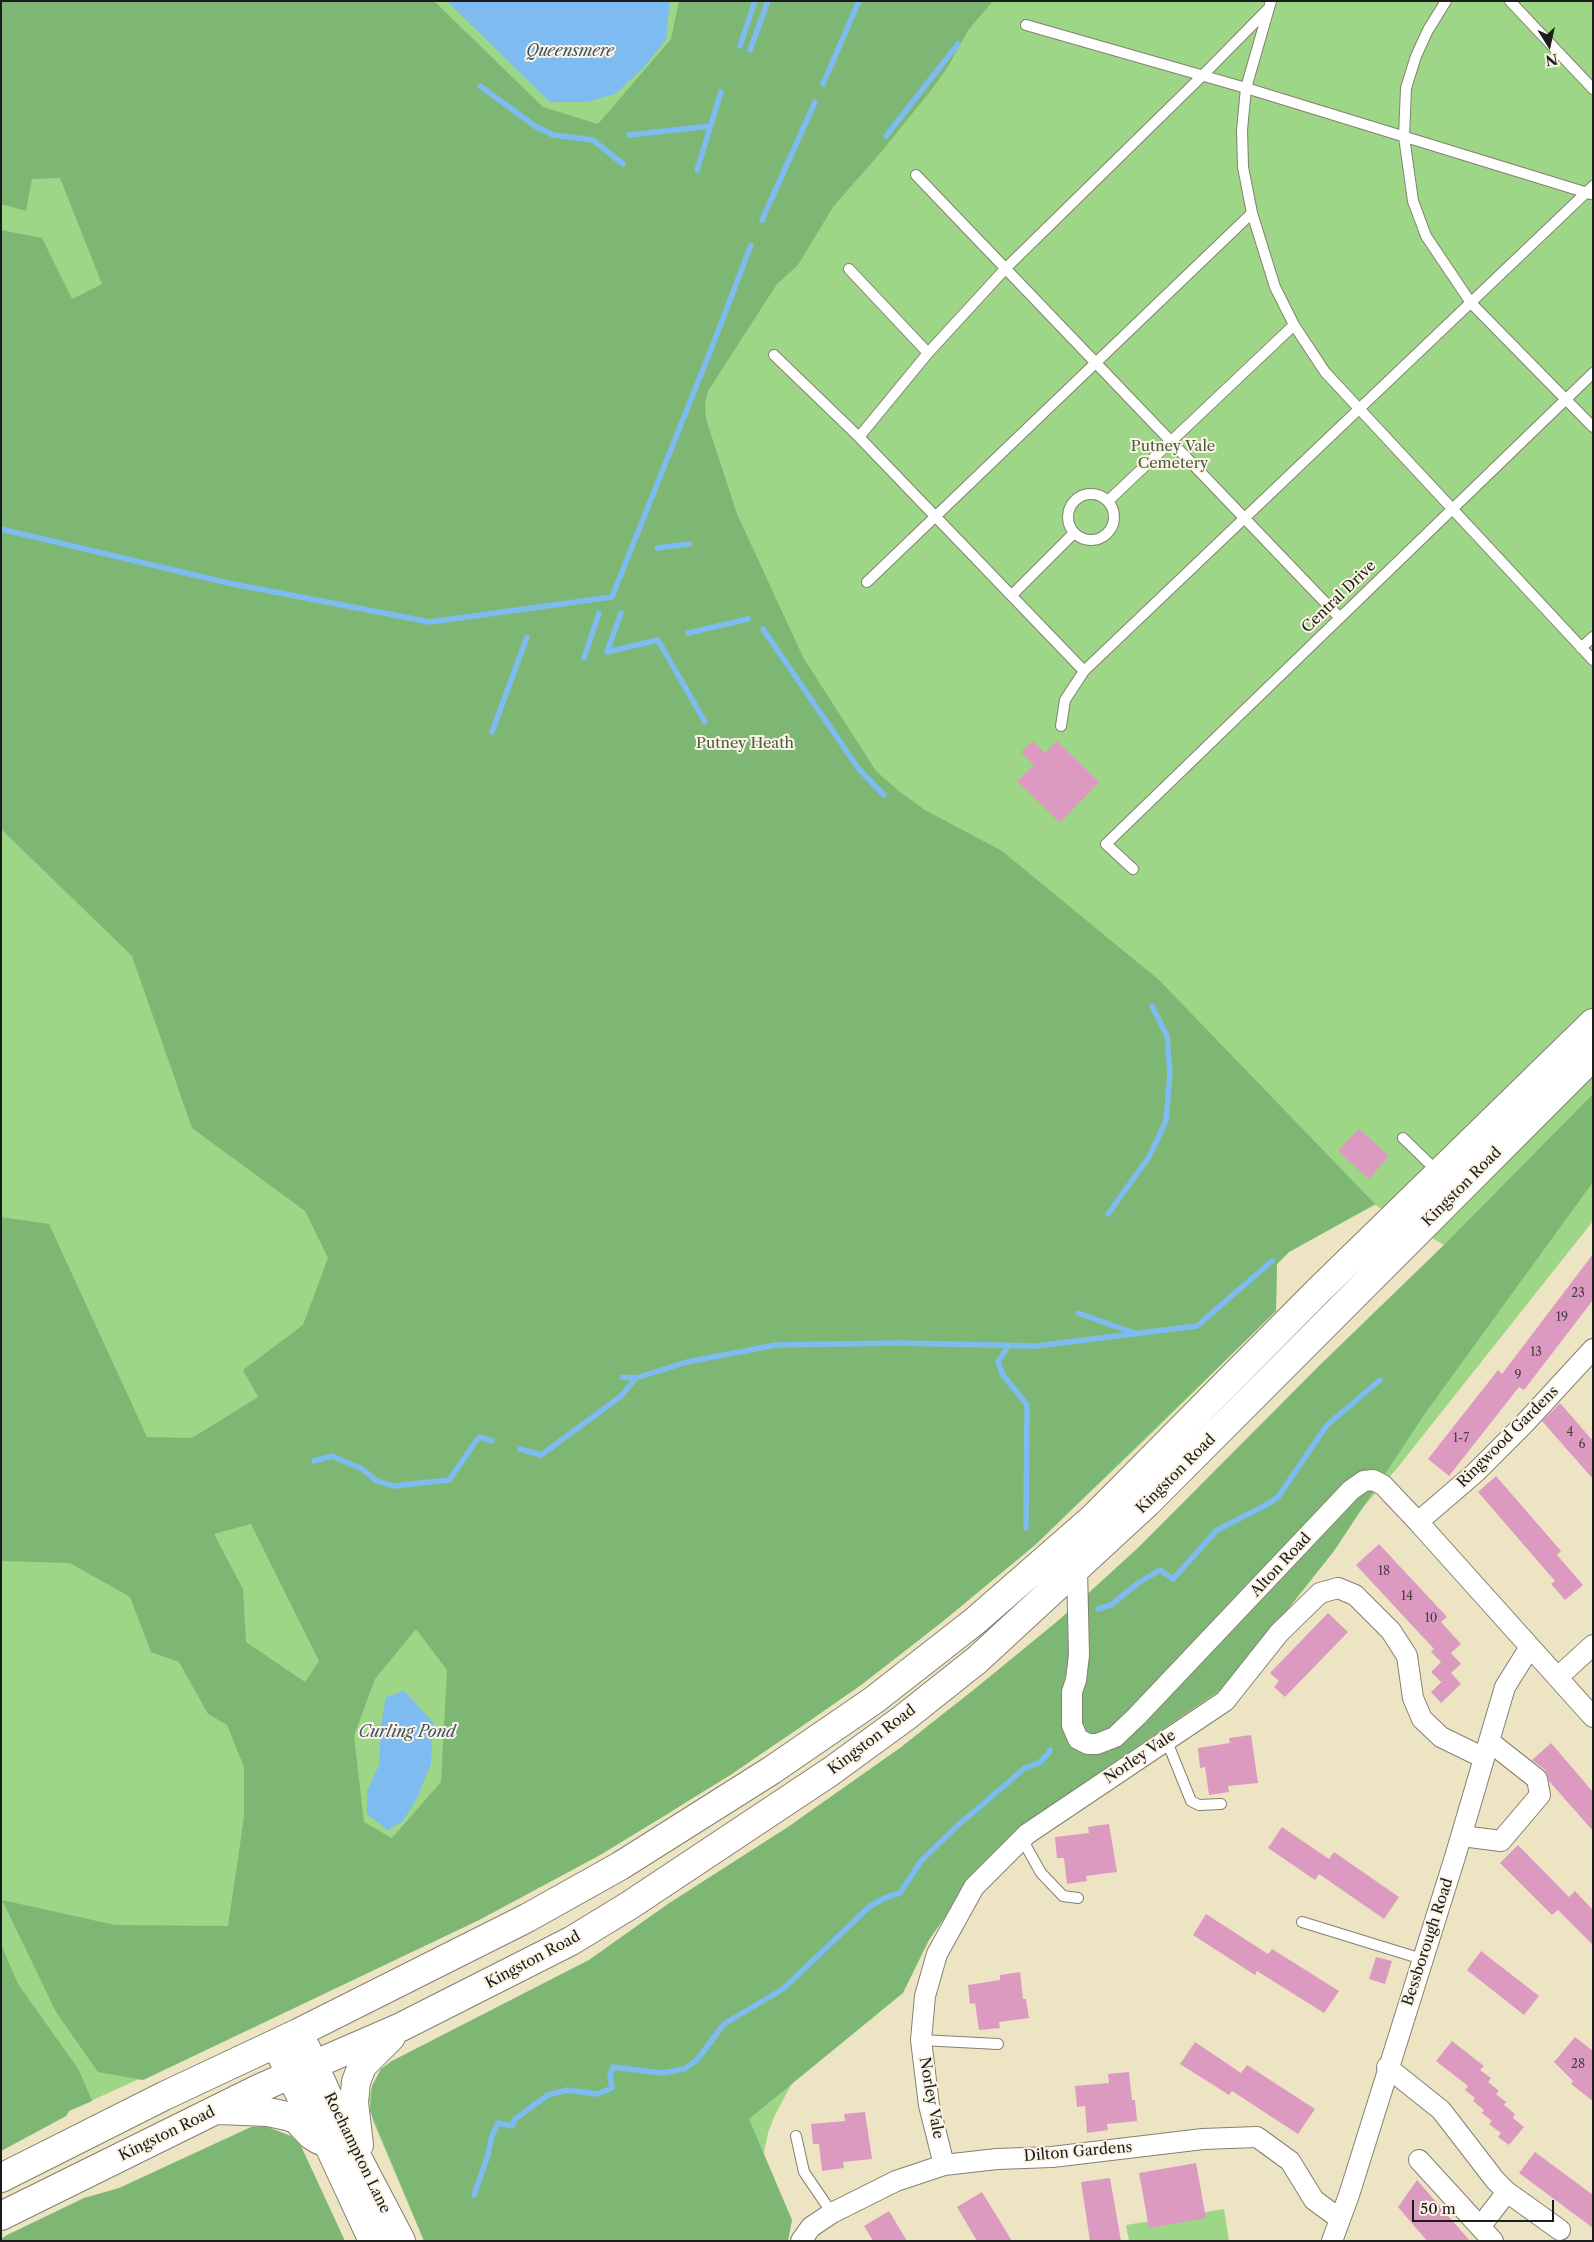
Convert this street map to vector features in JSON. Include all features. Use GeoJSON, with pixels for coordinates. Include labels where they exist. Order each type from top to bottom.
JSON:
{"type":"FeatureCollection","features":[{"type":"Feature","properties":{"kind":"highway","name":"Kingston Road"},"geometry":{"type":"LineString","coordinates":[[1,2178],[528,1918],[620,1866],[772,1770],[874,1700],[975,1622],[1093,1518],[1318,1291],[1593,1023]]}},
{"type":"Feature","properties":{"kind":"highway","name":"Kingston Road"},"geometry":{"type":"LineString","coordinates":[[1,2216],[216,2110],[401,2027],[571,1941],[630,1905],[830,1772],[904,1718],[976,1660],[1077,1569],[1147,1503],[1593,1056]]}},
{"type":"Feature","properties":{"kind":"highway"},"geometry":{"type":"LineString","coordinates":[[362,2166],[355,2123],[354,2102],[356,2082],[362,2066],[401,2027]]}},
{"type":"Feature","properties":{"kind":"highway"},"geometry":{"type":"LineString","coordinates":[[287,2038],[302,2070]]}},
{"type":"Feature","properties":{"kind":"highway","name":"Roehampton Lane"},"geometry":{"type":"LineString","coordinates":[[302,2070],[329,2146],[373,2241]]}},
{"type":"Feature","properties":{"kind":"highway","name":"Roehampton Lane"},"geometry":{"type":"LineString","coordinates":[[302,2070],[345,2134],[401,2241]]}},
{"type":"Feature","properties":{"kind":"highway"},"geometry":{"type":"LineString","coordinates":[[216,2110],[268,2112],[287,2116],[296,2119],[311,2135],[329,2146]]}},
{"type":"Feature","properties":{"kind":"street","name":"Ringwood Gardens"},"geometry":{"type":"LineString","coordinates":[[1418,1522],[1475,1473],[1524,1424],[1593,1349]]}},
{"type":"Feature","properties":{"kind":"street","name":"Alton Road"},"geometry":{"type":"LineString","coordinates":[[1077,1569],[1079,1655],[1076,1680],[1072,1692],[1072,1725],[1078,1739],[1088,1744],[1097,1744],[1115,1737],[1138,1716],[1351,1490],[1364,1481],[1373,1480],[1383,1485],[1418,1522],[1593,1717]]}},
{"type":"Feature","properties":{"kind":"street","name":"Norley Vale"},"geometry":{"type":"LineString","coordinates":[[944,2165],[929,2105],[921,2040],[926,1996],[937,1954],[974,1887],[1022,1839],[1166,1739],[1225,1701],[1278,1633],[1320,1593],[1338,1588],[1355,1595],[1391,1631],[1407,1656],[1413,1698],[1422,1719],[1442,1737],[1487,1750],[1537,1780],[1540,1795],[1501,1842],[1462,1836]]}},
{"type":"Feature","properties":{"kind":"street"},"geometry":{"type":"LineString","coordinates":[[1558,1677],[1593,1645]]}},
{"type":"Feature","properties":{"kind":"street","name":"Bessborough Road"},"geometry":{"type":"LineString","coordinates":[[1332,2241],[1462,1836],[1505,1687],[1530,1647]]}},
{"type":"Feature","properties":{"kind":"street"},"geometry":{"type":"LineString","coordinates":[[1387,2067],[1441,2110],[1495,2180],[1507,2192],[1560,2230]]}},
{"type":"Feature","properties":{"kind":"street","name":"Dilton Gardens"},"geometry":{"type":"LineString","coordinates":[[801,2241],[811,2227],[832,2213],[896,2181],[944,2165],[997,2158],[1062,2156],[1203,2139],[1257,2137],[1290,2161],[1314,2200],[1340,2219]]}},
{"type":"Feature","properties":{"kind":"street"},"geometry":{"type":"LineString","coordinates":[[1419,2160],[1486,2234],[1507,2192]]}},
{"type":"Feature","properties":{"kind":"lane"},"geometry":{"type":"LineString","coordinates":[[1446,1],[1428,30],[1416,56],[1406,88],[1404,137],[1412,201],[1426,236],[1471,303],[1593,427]]}},
{"type":"Feature","properties":{"kind":"lane"},"geometry":{"type":"LineString","coordinates":[[1510,1],[1593,89]]}},
{"type":"Feature","properties":{"kind":"lane"},"geometry":{"type":"LineString","coordinates":[[859,437],[928,353],[1005,269],[1203,76],[1269,5]]}},
{"type":"Feature","properties":{"kind":"lane"},"geometry":{"type":"LineString","coordinates":[[1269,5],[1246,88],[1242,130],[1243,167],[1252,213],[1276,287],[1294,325],[1325,372],[1593,660]]}},
{"type":"Feature","properties":{"kind":"lane"},"geometry":{"type":"LineString","coordinates":[[1026,25],[1246,88],[1404,137],[1590,191]]}},
{"type":"Feature","properties":{"kind":"lane"},"geometry":{"type":"LineString","coordinates":[[916,175],[1340,618]]}},
{"type":"Feature","properties":{"kind":"lane"},"geometry":{"type":"LineString","coordinates":[[1061,726],[1065,700],[1084,671],[1590,191]]}},
{"type":"Feature","properties":{"kind":"lane"},"geometry":{"type":"LineString","coordinates":[[867,582],[1252,213]]}},
{"type":"Feature","properties":{"kind":"lane"},"geometry":{"type":"LineString","coordinates":[[849,269],[928,353]]}},
{"type":"Feature","properties":{"kind":"lane"},"geometry":{"type":"LineString","coordinates":[[1108,501],[1294,325]]}},
{"type":"Feature","properties":{"kind":"lane"},"geometry":{"type":"LineString","coordinates":[[774,355],[859,437],[1084,671]]}},
{"type":"Feature","properties":{"kind":"lane","name":"Central Drive"},"geometry":{"type":"LineString","coordinates":[[1133,869],[1106,844],[1451,508],[1593,373]]}},
{"type":"Feature","properties":{"kind":"lane"},"geometry":{"type":"LineString","coordinates":[[1092,494],[1100,495],[1108,501],[1114,519],[1108,532],[1095,539],[1088,540],[1074,533],[1068,518],[1068,510],[1078,498],[1092,494]]}},
{"type":"Feature","properties":{"kind":"lane"},"geometry":{"type":"LineString","coordinates":[[1012,595],[1074,533]]}},
{"type":"Feature","properties":{"kind":"lane"},"geometry":{"type":"LineString","coordinates":[[1581,648],[1593,637]]}},
{"type":"Feature","properties":{"kind":"lane"},"geometry":{"type":"LineString","coordinates":[[1402,1138],[1438,1173]]}},
{"type":"Feature","properties":{"kind":"lane"},"geometry":{"type":"LineString","coordinates":[[1166,1739],[1191,1801],[1199,1806],[1221,1804]]}},
{"type":"Feature","properties":{"kind":"lane"},"geometry":{"type":"LineString","coordinates":[[1022,1839],[1041,1873],[1063,1896],[1078,1898]]}},
{"type":"Feature","properties":{"kind":"lane"},"geometry":{"type":"LineString","coordinates":[[1302,1922],[1422,1959]]}},
{"type":"Feature","properties":{"kind":"lane"},"geometry":{"type":"LineString","coordinates":[[921,2040],[998,2044]]}},
{"type":"Feature","properties":{"kind":"lane"},"geometry":{"type":"LineString","coordinates":[[796,2136],[804,2172],[832,2213]]}},
{"type":"Feature","properties":{"kind":"green space","name":"Putney Heath"},"geometry":{"type":"Polygon","coordinates":[[[1,1],[1593,1],[1593,1221],[1398,1467],[1333,1542],[1055,1792],[866,1973],[790,2087],[775,2115],[768,2133],[758,2181],[424,2241],[373,2121],[369,2099],[372,2086],[381,2069],[392,2061],[589,1960],[668,1904],[788,1827],[900,1748],[976,1688],[1059,1620],[1139,1547],[1320,1365],[1444,1245],[1375,1205],[1289,1252],[1277,1264],[1276,1311],[1152,1433],[1035,1545],[942,1622],[861,1685],[797,1730],[668,1814],[600,1855],[479,1920],[143,2080],[139,2079],[69,2111],[66,2116],[1,2151],[1,1]]]}},
{"type":"Feature","properties":{"kind":"green space"},"geometry":{"type":"Polygon","coordinates":[[[1,1],[434,1],[543,107],[598,124],[671,39],[679,1],[993,1],[969,29],[947,68],[932,89],[882,151],[833,207],[798,265],[777,284],[708,391],[705,404],[706,419],[737,514],[803,657],[876,771],[925,810],[1002,851],[1159,980],[1375,1204],[1289,1252],[1277,1264],[1276,1311],[1035,1545],[942,1622],[861,1685],[732,1774],[600,1855],[479,1920],[143,2080],[98,2072],[56,2012],[2,1900],[115,1925],[228,1926],[244,1817],[244,1767],[227,1725],[208,1714],[179,1662],[151,1652],[130,1597],[70,1563],[1,1561],[1,1217],[49,1224],[147,1437],[192,1438],[258,1397],[243,1370],[303,1325],[328,1258],[305,1211],[192,1128],[132,956],[1,829],[1,230],[42,238],[72,299],[102,284],[60,178],[32,179],[26,211],[1,204],[1,1]],[[251,1524],[214,1534],[243,1589],[246,1642],[305,1682],[319,1661],[251,1524]],[[416,1629],[375,1679],[354,1736],[364,1822],[392,1838],[441,1782],[447,1670],[416,1629]]]}},
{"type":"Feature","properties":{"kind":"green space"},"geometry":{"type":"Polygon","coordinates":[[[1593,1094],[1593,1182],[1426,1412],[1334,1551],[1228,1685],[1060,1799],[976,1873],[929,1940],[903,1993],[749,2119],[792,2220],[788,2241],[424,2241],[370,2111],[372,2086],[381,2069],[392,2061],[589,1960],[668,1904],[788,1827],[900,1748],[976,1688],[1059,1620],[1139,1547],[1320,1365],[1444,1245],[1593,1094]]]}},
{"type":"Feature","properties":{"kind":"green space"},"geometry":{"type":"Polygon","coordinates":[[[1,1944],[18,1984],[79,2070],[92,2101],[69,2111],[66,2116],[1,2151],[1,1944]]]}},
{"type":"Feature","properties":{"kind":"green space"},"geometry":{"type":"Polygon","coordinates":[[[265,2126],[291,2136],[301,2146],[345,2241],[1,2241],[7,2235],[84,2198],[119,2188],[251,2127],[265,2126]]]}},
{"type":"Feature","properties":{"kind":"green space"},"geometry":{"type":"Polygon","coordinates":[[[1224,2209],[1229,2241],[1129,2241],[1126,2225],[1224,2209]]]}},
{"type":"Feature","properties":{"kind":"water","name":"Queensmere"},"geometry":{"type":"Polygon","coordinates":[[[447,1],[670,1],[666,40],[642,69],[615,94],[587,102],[550,102],[447,1]]]}},
{"type":"Feature","properties":{"kind":"water","name":"Curling Pond"},"geometry":{"type":"Polygon","coordinates":[[[404,1691],[433,1722],[431,1764],[416,1800],[403,1821],[388,1830],[367,1814],[367,1792],[379,1765],[381,1725],[386,1697],[404,1691]]]}},
{"type":"Feature","properties":{"kind":"building"},"geometry":{"type":"Polygon","coordinates":[[[1033,741],[1045,753],[1057,741],[1099,782],[1060,823],[1017,781],[1034,765],[1021,752],[1033,741]]]}},
{"type":"Feature","properties":{"kind":"building"},"geometry":{"type":"Polygon","coordinates":[[[1359,1129],[1389,1156],[1369,1179],[1338,1151],[1359,1129]]]}},
{"type":"Feature","properties":{"kind":"building"},"geometry":{"type":"Polygon","coordinates":[[[1593,1254],[1593,1300],[1524,1390],[1519,1387],[1449,1476],[1428,1459],[1498,1370],[1502,1374],[1593,1254]]]}},
{"type":"Feature","properties":{"kind":"building"},"geometry":{"type":"Polygon","coordinates":[[[1560,1403],[1593,1441],[1593,1479],[1542,1421],[1560,1403]]]}},
{"type":"Feature","properties":{"kind":"building"},"geometry":{"type":"Polygon","coordinates":[[[1496,1476],[1561,1551],[1557,1555],[1583,1585],[1565,1600],[1551,1584],[1555,1581],[1478,1492],[1496,1476]]]}},
{"type":"Feature","properties":{"kind":"building"},"geometry":{"type":"Polygon","coordinates":[[[1379,1544],[1447,1617],[1441,1622],[1461,1644],[1451,1653],[1461,1664],[1441,1682],[1431,1672],[1441,1662],[1431,1652],[1434,1649],[1356,1565],[1379,1544]]]}},
{"type":"Feature","properties":{"kind":"building"},"geometry":{"type":"Polygon","coordinates":[[[1328,1613],[1348,1632],[1285,1697],[1274,1687],[1279,1681],[1270,1673],[1328,1613]]]}},
{"type":"Feature","properties":{"kind":"building"},"geometry":{"type":"Polygon","coordinates":[[[1451,1673],[1461,1684],[1441,1703],[1431,1692],[1451,1673]]]}},
{"type":"Feature","properties":{"kind":"building"},"geometry":{"type":"Polygon","coordinates":[[[1251,1735],[1258,1783],[1228,1786],[1229,1792],[1209,1795],[1205,1767],[1200,1768],[1198,1748],[1230,1743],[1229,1738],[1251,1735]]]}},
{"type":"Feature","properties":{"kind":"building"},"geometry":{"type":"Polygon","coordinates":[[[1551,1743],[1593,1792],[1593,1831],[1549,1781],[1545,1770],[1532,1760],[1551,1743]]]}},
{"type":"Feature","properties":{"kind":"building"},"geometry":{"type":"Polygon","coordinates":[[[1109,1824],[1117,1872],[1086,1876],[1087,1881],[1067,1884],[1064,1858],[1057,1858],[1055,1837],[1089,1833],[1088,1827],[1109,1824]]]}},
{"type":"Feature","properties":{"kind":"building"},"geometry":{"type":"Polygon","coordinates":[[[1282,1827],[1329,1859],[1334,1852],[1399,1897],[1384,1919],[1319,1874],[1315,1880],[1268,1848],[1282,1827]]]}},
{"type":"Feature","properties":{"kind":"building"},"geometry":{"type":"Polygon","coordinates":[[[1518,1845],[1569,1897],[1575,1891],[1593,1910],[1593,1945],[1558,1910],[1552,1915],[1500,1863],[1518,1845]]]}},
{"type":"Feature","properties":{"kind":"building"},"geometry":{"type":"Polygon","coordinates":[[[1206,1914],[1268,1954],[1272,1949],[1339,1991],[1324,2013],[1257,1971],[1255,1975],[1193,1935],[1206,1914]]]}},
{"type":"Feature","properties":{"kind":"building"},"geometry":{"type":"Polygon","coordinates":[[[1481,1951],[1539,1996],[1524,2015],[1467,1970],[1481,1951]]]}},
{"type":"Feature","properties":{"kind":"building"},"geometry":{"type":"Polygon","coordinates":[[[1376,1957],[1392,1961],[1385,1984],[1369,1979],[1376,1957]]]}},
{"type":"Feature","properties":{"kind":"building"},"geometry":{"type":"Polygon","coordinates":[[[1020,1972],[1023,1999],[1026,1999],[1029,2018],[999,2022],[1000,2028],[979,2030],[975,2003],[970,2004],[968,1985],[1000,1980],[1000,1975],[1020,1972]]]}},
{"type":"Feature","properties":{"kind":"building"},"geometry":{"type":"Polygon","coordinates":[[[1575,2037],[1593,2051],[1593,2101],[1571,2084],[1573,2081],[1554,2062],[1575,2037]]]}},
{"type":"Feature","properties":{"kind":"building"},"geometry":{"type":"Polygon","coordinates":[[[1452,2041],[1484,2066],[1480,2070],[1491,2078],[1488,2082],[1499,2091],[1496,2094],[1506,2102],[1504,2105],[1515,2114],[1513,2118],[1524,2127],[1509,2145],[1498,2137],[1501,2133],[1489,2124],[1492,2121],[1482,2113],[1484,2110],[1473,2101],[1475,2098],[1465,2090],[1468,2086],[1436,2061],[1452,2041]]]}},
{"type":"Feature","properties":{"kind":"building"},"geometry":{"type":"Polygon","coordinates":[[[1195,2042],[1241,2073],[1247,2065],[1315,2109],[1298,2134],[1232,2091],[1229,2095],[1180,2064],[1195,2042]]]}},
{"type":"Feature","properties":{"kind":"building"},"geometry":{"type":"Polygon","coordinates":[[[1129,2072],[1132,2100],[1135,2100],[1137,2121],[1107,2124],[1108,2130],[1087,2133],[1085,2106],[1077,2107],[1075,2086],[1109,2083],[1108,2074],[1129,2072]]]}},
{"type":"Feature","properties":{"kind":"building"},"geometry":{"type":"Polygon","coordinates":[[[865,2112],[872,2159],[843,2162],[844,2168],[822,2171],[819,2144],[813,2144],[811,2124],[845,2121],[844,2114],[865,2112]]]}},
{"type":"Feature","properties":{"kind":"building"},"geometry":{"type":"Polygon","coordinates":[[[1535,2152],[1593,2195],[1593,2228],[1519,2173],[1535,2152]]]}},
{"type":"Feature","properties":{"kind":"building"},"geometry":{"type":"Polygon","coordinates":[[[1196,2163],[1206,2218],[1149,2228],[1139,2173],[1196,2163]]]}},
{"type":"Feature","properties":{"kind":"building"},"geometry":{"type":"Polygon","coordinates":[[[1110,2178],[1121,2241],[1090,2241],[1081,2182],[1110,2178]]]}},
{"type":"Feature","properties":{"kind":"building"},"geometry":{"type":"Polygon","coordinates":[[[1417,2180],[1470,2241],[1427,2241],[1398,2207],[1417,2180]]]}},
{"type":"Feature","properties":{"kind":"building"},"geometry":{"type":"Polygon","coordinates":[[[982,2192],[1012,2241],[977,2241],[957,2207],[982,2192]]]}},
{"type":"Feature","properties":{"kind":"building"},"geometry":{"type":"Polygon","coordinates":[[[889,2211],[907,2241],[873,2241],[864,2226],[889,2211]]]}},
{"type":"Feature","properties":{"kind":"waterway"},"geometry":{"type":"LineString","coordinates":[[740,46],[755,1]]}},
{"type":"Feature","properties":{"kind":"waterway"},"geometry":{"type":"LineString","coordinates":[[750,50],[768,1]]}},
{"type":"Feature","properties":{"kind":"waterway"},"geometry":{"type":"LineString","coordinates":[[823,84],[859,1]]}},
{"type":"Feature","properties":{"kind":"waterway"},"geometry":{"type":"LineString","coordinates":[[886,136],[958,44]]}},
{"type":"Feature","properties":{"kind":"waterway"},"geometry":{"type":"LineString","coordinates":[[480,86],[535,126],[553,135],[593,140],[623,164]]}},
{"type":"Feature","properties":{"kind":"waterway"},"geometry":{"type":"LineString","coordinates":[[697,170],[721,92]]}},
{"type":"Feature","properties":{"kind":"waterway"},"geometry":{"type":"LineString","coordinates":[[762,220],[815,102]]}},
{"type":"Feature","properties":{"kind":"waterway"},"geometry":{"type":"LineString","coordinates":[[629,135],[711,126]]}},
{"type":"Feature","properties":{"kind":"waterway"},"geometry":{"type":"LineString","coordinates":[[1,529],[228,583],[430,622],[612,597],[751,245]]}},
{"type":"Feature","properties":{"kind":"waterway"},"geometry":{"type":"LineString","coordinates":[[657,548],[689,544]]}},
{"type":"Feature","properties":{"kind":"waterway"},"geometry":{"type":"LineString","coordinates":[[584,658],[599,613]]}},
{"type":"Feature","properties":{"kind":"waterway"},"geometry":{"type":"LineString","coordinates":[[621,613],[607,652],[658,640],[705,722]]}},
{"type":"Feature","properties":{"kind":"waterway"},"geometry":{"type":"LineString","coordinates":[[688,633],[748,619]]}},
{"type":"Feature","properties":{"kind":"waterway"},"geometry":{"type":"LineString","coordinates":[[763,629],[858,768],[884,795]]}},
{"type":"Feature","properties":{"kind":"waterway"},"geometry":{"type":"LineString","coordinates":[[492,732],[527,637]]}},
{"type":"Feature","properties":{"kind":"waterway"},"geometry":{"type":"LineString","coordinates":[[1108,1214],[1149,1157],[1166,1121],[1170,1073],[1167,1036],[1152,1006]]}},
{"type":"Feature","properties":{"kind":"waterway"},"geometry":{"type":"LineString","coordinates":[[622,1377],[636,1378],[687,1362],[776,1345],[898,1343],[1037,1346],[1197,1326],[1272,1261]]}},
{"type":"Feature","properties":{"kind":"waterway"},"geometry":{"type":"LineString","coordinates":[[1078,1313],[1137,1334]]}},
{"type":"Feature","properties":{"kind":"waterway"},"geometry":{"type":"LineString","coordinates":[[1008,1346],[998,1362],[1003,1375],[1027,1405],[1026,1528]]}},
{"type":"Feature","properties":{"kind":"waterway"},"geometry":{"type":"LineString","coordinates":[[520,1449],[541,1455],[620,1397],[636,1378]]}},
{"type":"Feature","properties":{"kind":"waterway"},"geometry":{"type":"LineString","coordinates":[[1098,1609],[1111,1605],[1138,1583],[1160,1570],[1173,1579],[1217,1530],[1278,1497],[1327,1425],[1380,1380]]}},
{"type":"Feature","properties":{"kind":"waterway"},"geometry":{"type":"LineString","coordinates":[[314,1461],[332,1456],[362,1469],[377,1481],[393,1486],[449,1480],[479,1437],[492,1441]]}},
{"type":"Feature","properties":{"kind":"waterway"},"geometry":{"type":"LineString","coordinates":[[474,2195],[488,2155],[492,2136],[498,2123],[512,2126],[515,2119],[548,2095],[567,2090],[597,2094],[612,2088],[610,2076],[613,2067],[662,2073],[684,2069],[697,2060],[724,2024],[783,1989],[870,1906],[900,1893],[921,1861],[956,1827],[1025,1768],[1039,1763],[1050,1750]]}},
{"type":"Feature","properties":{"kind":"park label","name":"Putney Vale Cemetery"},"geometry":{"type":"Point","coordinates":[1173,456]}}]}
